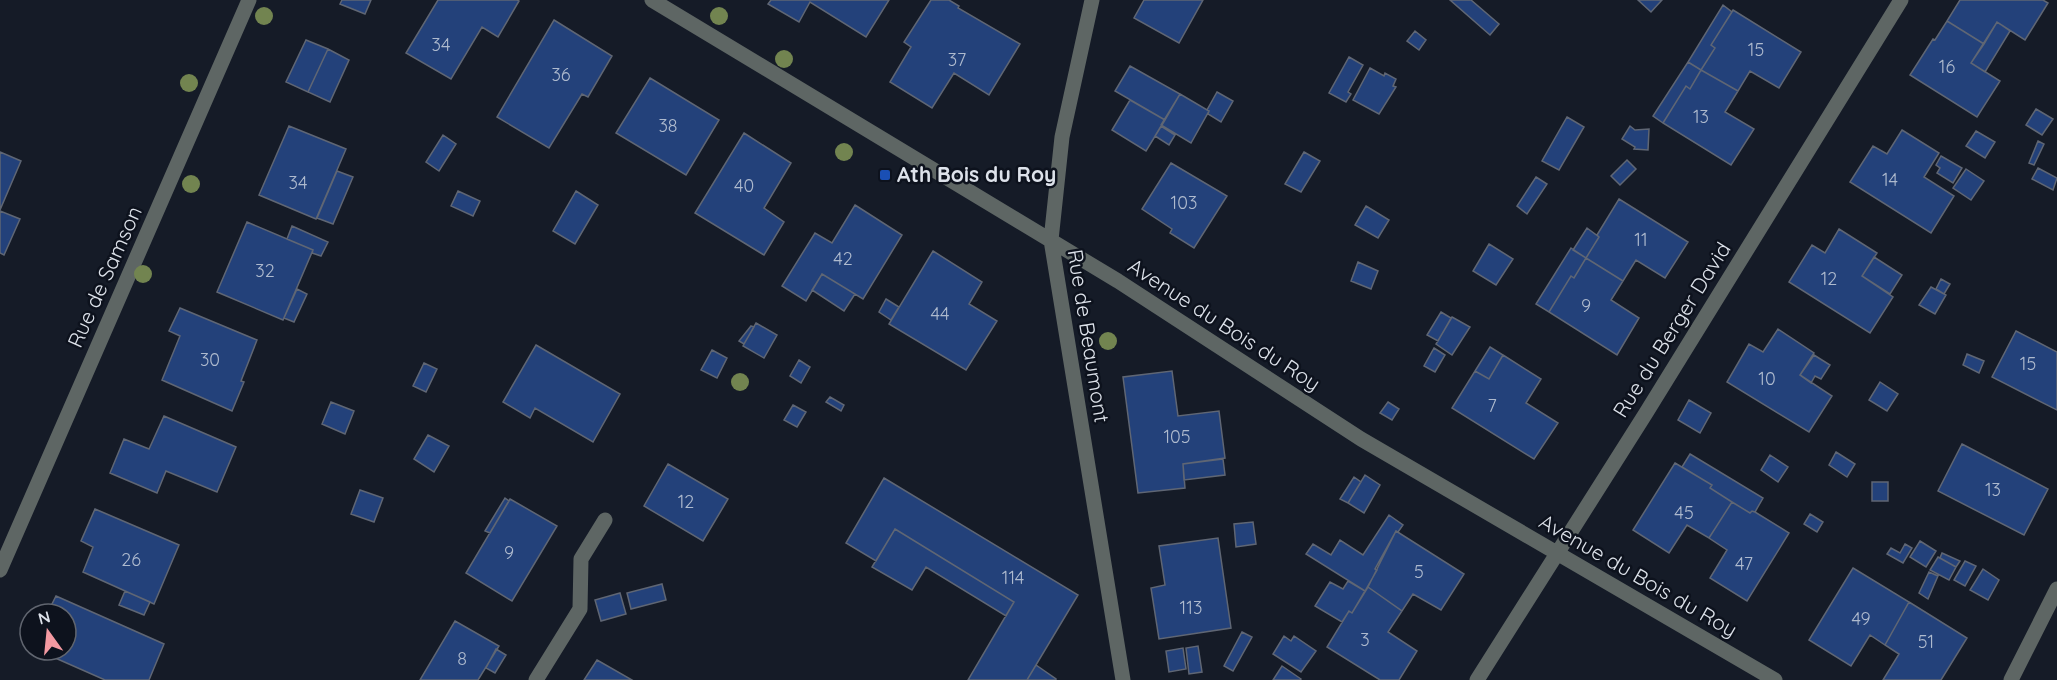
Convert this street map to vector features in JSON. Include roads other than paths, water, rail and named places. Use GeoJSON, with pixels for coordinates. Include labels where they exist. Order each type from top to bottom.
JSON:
{"type":"FeatureCollection","features":[{"type":"Feature","properties":{"kind":"street","name":"Rue de Samson"},"geometry":{"type":"LineString","coordinates":[[0,570],[249,0]]}},
{"type":"Feature","properties":{"kind":"street","name":"Avenue du Bois du Roy"},"geometry":{"type":"LineString","coordinates":[[652,0],[1118,281],[1361,439],[1775,680]]}},
{"type":"Feature","properties":{"kind":"street","name":"Rue de Beaumont"},"geometry":{"type":"LineString","coordinates":[[1092,0],[1062,137],[1051,240],[1123,680]]}},
{"type":"Feature","properties":{"kind":"street","name":"Rue du Berger David"},"geometry":{"type":"LineString","coordinates":[[1477,680],[1901,0]]}},
{"type":"Feature","properties":{"kind":"street"},"geometry":{"type":"LineString","coordinates":[[536,680],[580,609],[581,559],[605,520]]}},
{"type":"Feature","properties":{"kind":"street"},"geometry":{"type":"LineString","coordinates":[[2011,680],[2057,589]]}},
{"type":"Feature","properties":{"kind":"place","name":"Ath Bois du Roy"},"geometry":{"type":"Point","coordinates":[885,175]}}]}
